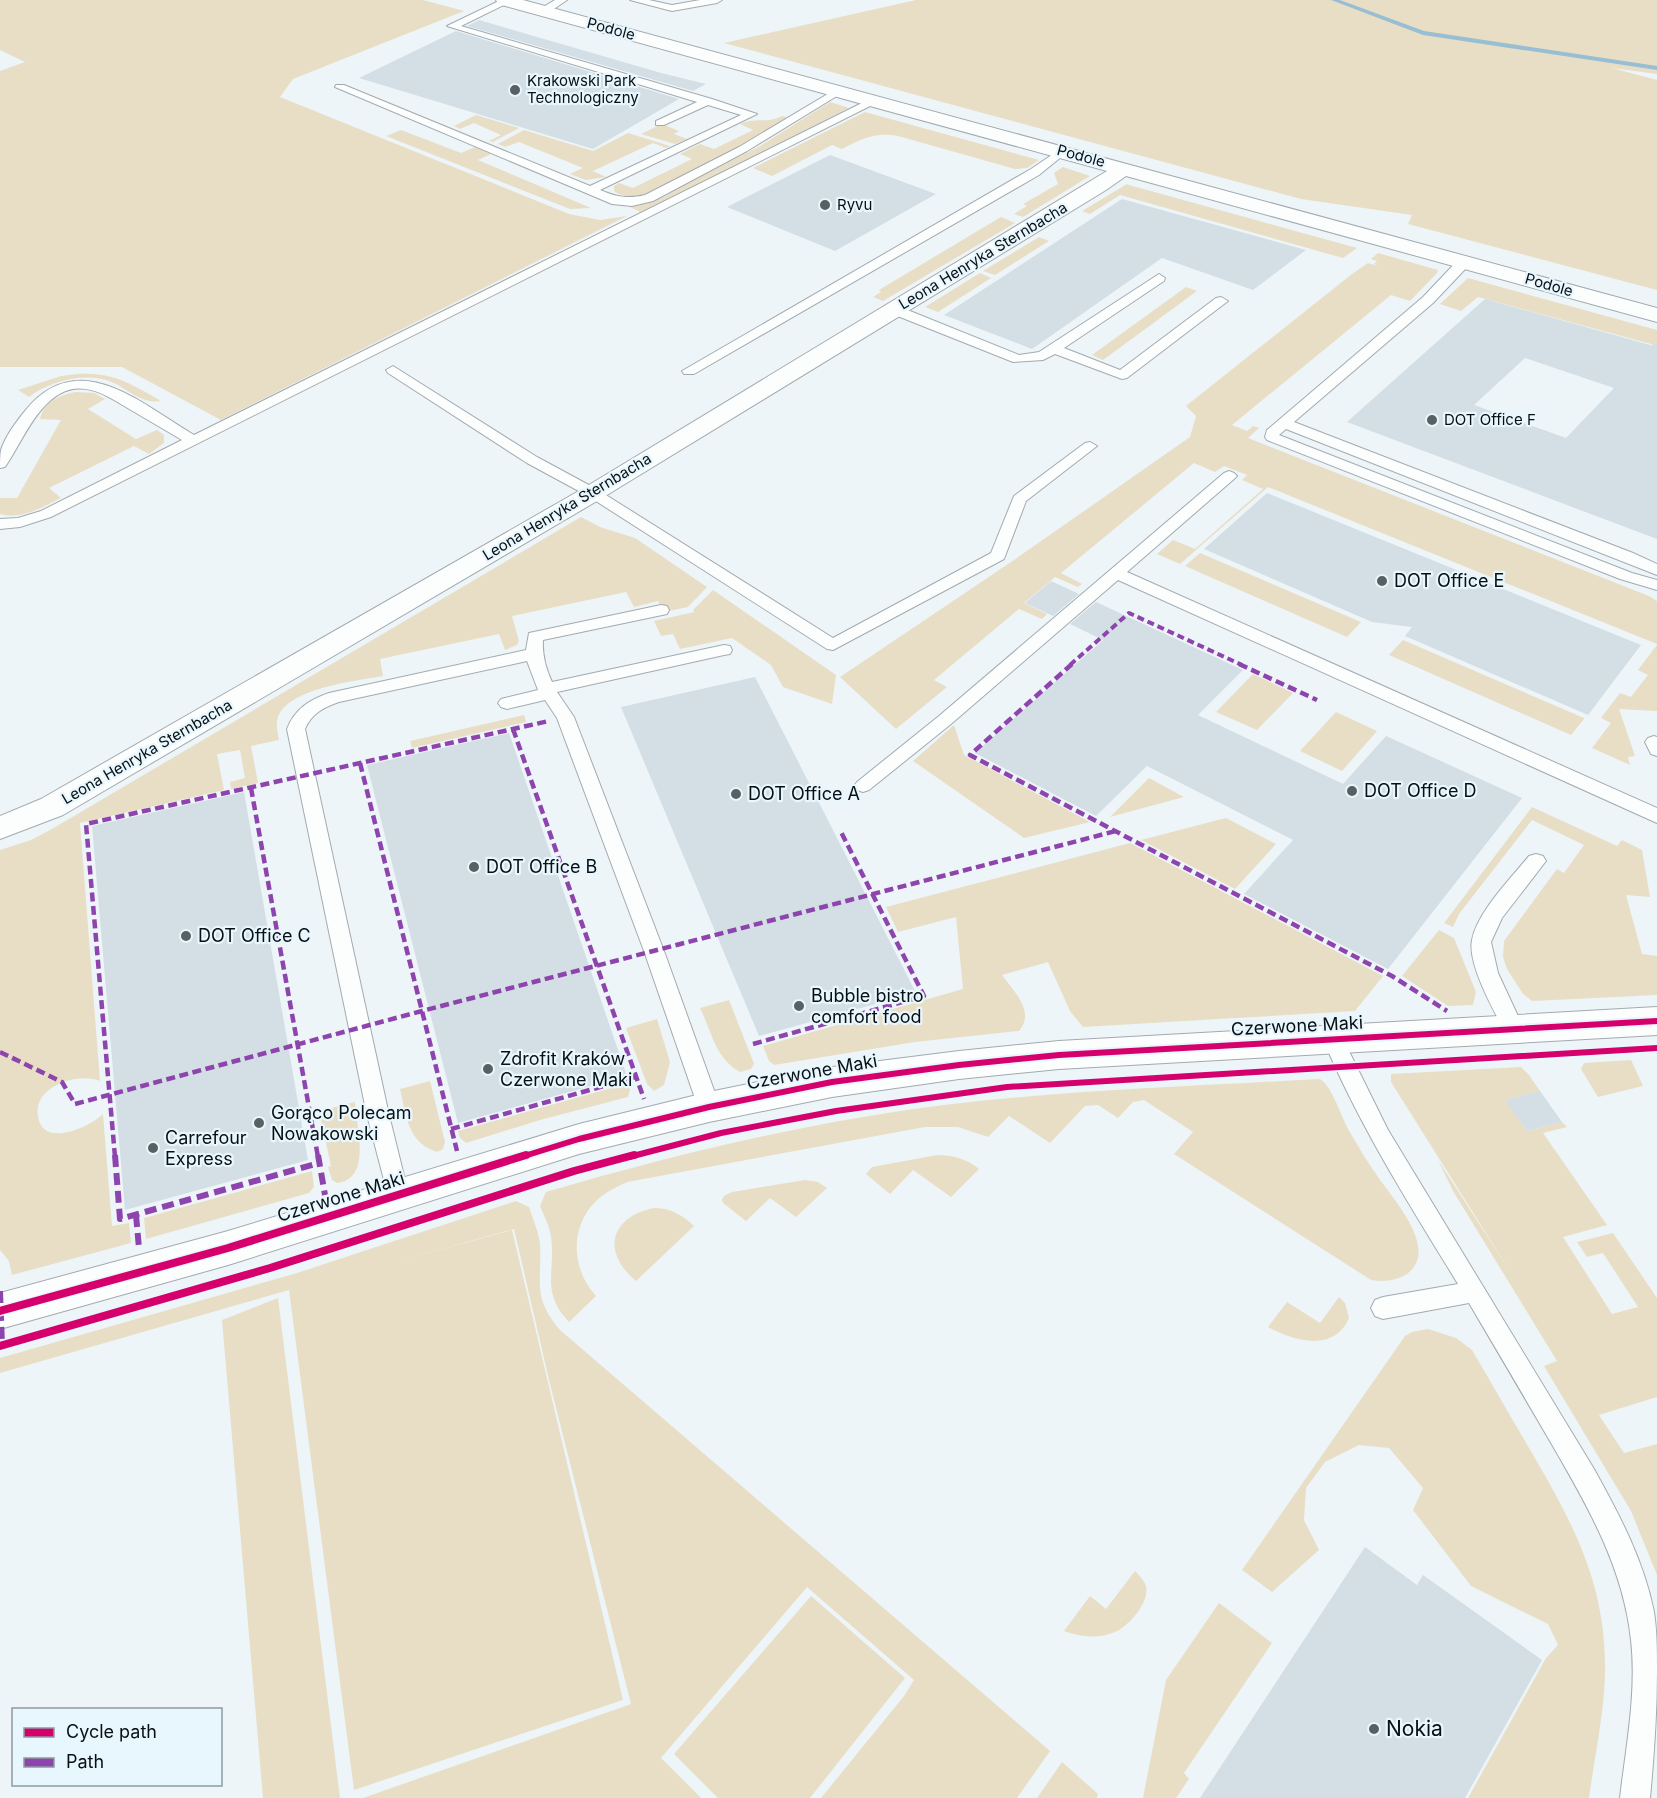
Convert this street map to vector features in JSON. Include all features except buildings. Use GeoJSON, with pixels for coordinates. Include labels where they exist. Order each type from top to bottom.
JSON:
{"type":"FeatureCollection","features":[{"type":"Feature","properties":{"kind":"street","name":"Podole"},"geometry":{"type":"LineString","coordinates":[[521,3],[1657,315]]}},
{"type":"Feature","properties":{"kind":"street","name":"Leona Henryka Sternbacha"},"geometry":{"type":"LineString","coordinates":[[0,828],[52,807],[593,493],[1099,186],[1124,168]]}},
{"type":"Feature","properties":{"kind":"street","name":"Czerwone Maki"},"geometry":{"type":"LineString","coordinates":[[0,1311],[228,1248],[579,1139],[709,1107],[853,1079],[959,1065],[1090,1053],[1657,1021]]}},
{"type":"Feature","properties":{"kind":"lane"},"geometry":{"type":"LineString","coordinates":[[562,0],[521,3],[452,26],[751,114],[591,190]]}},
{"type":"Feature","properties":{"kind":"lane"},"geometry":{"type":"LineString","coordinates":[[635,0],[672,8],[717,0]]}},
{"type":"Feature","properties":{"kind":"lane"},"geometry":{"type":"LineString","coordinates":[[340,87],[616,201],[632,202],[649,198],[743,149],[840,91]]}},
{"type":"Feature","properties":{"kind":"lane"},"geometry":{"type":"LineString","coordinates":[[0,524],[20,522],[41,516],[874,100]]}},
{"type":"Feature","properties":{"kind":"lane"},"geometry":{"type":"LineString","coordinates":[[660,123],[708,101]]}},
{"type":"Feature","properties":{"kind":"lane"},"geometry":{"type":"LineString","coordinates":[[689,371],[1028,176],[1062,152]]}},
{"type":"Feature","properties":{"kind":"lane"},"geometry":{"type":"LineString","coordinates":[[1465,261],[1428,300],[1272,433],[1272,437],[1445,500],[1626,576],[1657,585]]}},
{"type":"Feature","properties":{"kind":"lane"},"geometry":{"type":"LineString","coordinates":[[895,309],[1018,358],[1043,356],[1159,278]]}},
{"type":"Feature","properties":{"kind":"lane"},"geometry":{"type":"LineString","coordinates":[[1055,349],[1122,375],[1221,301]]}},
{"type":"Feature","properties":{"kind":"lane"},"geometry":{"type":"LineString","coordinates":[[393,370],[532,460],[593,493],[833,645],[998,556],[1019,499],[1090,446]]}},
{"type":"Feature","properties":{"kind":"lane"},"geometry":{"type":"LineString","coordinates":[[0,464],[40,400],[52,392],[73,386],[103,387],[194,441]]}},
{"type":"Feature","properties":{"kind":"lane"},"geometry":{"type":"LineString","coordinates":[[1284,423],[1627,555],[1657,570]]}},
{"type":"Feature","properties":{"kind":"lane"},"geometry":{"type":"LineString","coordinates":[[863,786],[945,720],[1229,476]]}},
{"type":"Feature","properties":{"kind":"lane"},"geometry":{"type":"LineString","coordinates":[[1116,573],[1657,816]]}},
{"type":"Feature","properties":{"kind":"lane"},"geometry":{"type":"LineString","coordinates":[[661,610],[535,637],[532,654],[547,692],[565,717],[654,951],[709,1107]]}},
{"type":"Feature","properties":{"kind":"lane"},"geometry":{"type":"LineString","coordinates":[[507,703],[724,650]]}},
{"type":"Feature","properties":{"kind":"lane"},"geometry":{"type":"LineString","coordinates":[[398,1196],[378,1115],[296,729],[298,722],[309,710],[335,697],[532,654]]}},
{"type":"Feature","properties":{"kind":"lane"},"geometry":{"type":"LineString","coordinates":[[1514,1029],[1486,965],[1480,943],[1487,925],[1536,861]]}},
{"type":"Feature","properties":{"kind":"lane"},"geometry":{"type":"LineString","coordinates":[[1332,1039],[1352,1085],[1372,1122],[1592,1488],[1614,1531],[1627,1564],[1645,1639],[1646,1682],[1635,1798]]}},
{"type":"Feature","properties":{"kind":"lane"},"geometry":{"type":"LineString","coordinates":[[1383,1308],[1475,1291]]}},
{"type":"Feature","properties":{"kind":"shaded area"},"geometry":{"type":"Polygon","coordinates":[[[0,0],[423,0],[464,11],[293,79],[280,97],[569,214],[600,220],[627,216],[221,420],[122,367],[0,367],[0,71],[25,62],[0,50],[0,0]]]}},
{"type":"Feature","properties":{"kind":"shaded area"},"geometry":{"type":"Polygon","coordinates":[[[916,0],[1657,0],[1657,74],[1612,68],[1657,80],[1657,290],[1408,224],[1412,215],[1301,199],[724,43],[916,0]]]}},
{"type":"Feature","properties":{"kind":"shaded area"},"geometry":{"type":"Polygon","coordinates":[[[830,102],[849,108],[640,212],[626,205],[646,203],[664,197],[760,146],[830,102]]]}},
{"type":"Feature","properties":{"kind":"shaded area"},"geometry":{"type":"Polygon","coordinates":[[[865,112],[1039,160],[1027,168],[1015,169],[898,136],[883,135],[862,139],[842,149],[832,145],[772,176],[753,168],[865,112]]]}},
{"type":"Feature","properties":{"kind":"shaded area"},"geometry":{"type":"Polygon","coordinates":[[[476,115],[519,128],[493,142],[489,141],[501,135],[474,123],[460,129],[454,126],[476,115]]]}},
{"type":"Feature","properties":{"kind":"shaded area"},"geometry":{"type":"Polygon","coordinates":[[[782,116],[787,117],[745,144],[645,194],[629,196],[614,191],[614,186],[619,183],[633,188],[692,159],[680,154],[700,144],[714,149],[753,130],[740,124],[771,120],[782,116]]]}},
{"type":"Feature","properties":{"kind":"shaded area"},"geometry":{"type":"Polygon","coordinates":[[[662,124],[679,131],[674,134],[687,139],[675,144],[641,134],[662,124]]]}},
{"type":"Feature","properties":{"kind":"shaded area"},"geometry":{"type":"Polygon","coordinates":[[[401,130],[461,153],[475,147],[491,154],[478,160],[591,208],[570,209],[386,136],[401,130]]]}},
{"type":"Feature","properties":{"kind":"shaded area"},"geometry":{"type":"Polygon","coordinates":[[[524,130],[593,151],[628,133],[670,146],[666,148],[653,143],[593,171],[606,177],[586,180],[570,174],[583,168],[519,142],[505,147],[498,144],[524,130]]]}},
{"type":"Feature","properties":{"kind":"shaded area"},"geometry":{"type":"Polygon","coordinates":[[[1063,167],[1090,176],[1023,217],[1014,214],[1027,206],[1023,204],[1058,184],[1054,173],[1063,167]]]}},
{"type":"Feature","properties":{"kind":"shaded area"},"geometry":{"type":"Polygon","coordinates":[[[1127,184],[1357,248],[1343,258],[1120,195],[1090,214],[1082,211],[1127,184]]]}},
{"type":"Feature","properties":{"kind":"shaded area"},"geometry":{"type":"Polygon","coordinates":[[[1001,217],[1015,223],[883,301],[873,297],[881,292],[879,290],[1001,217]]]}},
{"type":"Feature","properties":{"kind":"shaded area"},"geometry":{"type":"Polygon","coordinates":[[[1039,237],[1049,241],[995,275],[983,271],[1039,237]]]}},
{"type":"Feature","properties":{"kind":"shaded area"},"geometry":{"type":"Polygon","coordinates":[[[1378,253],[1438,270],[1410,301],[1391,295],[1232,425],[1247,431],[1253,426],[1259,428],[1248,438],[1649,596],[1657,601],[1657,644],[1268,487],[1180,564],[1157,554],[1173,540],[1195,549],[1263,489],[1242,480],[1247,475],[1224,466],[1215,472],[1194,463],[1061,573],[1082,584],[1078,587],[1055,577],[1024,603],[1047,614],[1042,619],[1019,609],[934,680],[947,687],[896,729],[840,677],[1014,560],[1190,437],[1196,416],[1186,406],[1352,274],[1368,263],[1378,266],[1374,264],[1377,261],[1371,259],[1378,253]]]}},
{"type":"Feature","properties":{"kind":"shaded area"},"geometry":{"type":"Polygon","coordinates":[[[980,273],[991,278],[938,312],[925,307],[980,273]]]}},
{"type":"Feature","properties":{"kind":"shaded area"},"geometry":{"type":"Polygon","coordinates":[[[1468,278],[1657,330],[1657,349],[1651,344],[1478,297],[1461,311],[1440,304],[1468,278]]]}},
{"type":"Feature","properties":{"kind":"shaded area"},"geometry":{"type":"Polygon","coordinates":[[[1186,287],[1197,291],[1103,360],[1092,355],[1186,287]]]}},
{"type":"Feature","properties":{"kind":"shaded area"},"geometry":{"type":"Polygon","coordinates":[[[102,375],[122,380],[161,401],[142,399],[114,383],[93,378],[59,382],[29,397],[18,390],[61,376],[102,375]]]}},
{"type":"Feature","properties":{"kind":"shaded area"},"geometry":{"type":"Polygon","coordinates":[[[76,392],[94,393],[105,399],[88,409],[136,439],[157,430],[164,435],[164,443],[149,454],[134,446],[49,488],[61,498],[39,509],[24,514],[0,514],[0,498],[17,498],[61,420],[40,419],[45,408],[58,397],[76,392]]]}},
{"type":"Feature","properties":{"kind":"shaded area"},"geometry":{"type":"Polygon","coordinates":[[[581,517],[600,527],[635,538],[707,587],[688,607],[664,612],[658,601],[634,607],[626,592],[512,616],[519,641],[517,645],[505,650],[499,634],[380,659],[383,676],[323,688],[292,701],[282,710],[277,721],[279,740],[251,746],[258,783],[231,789],[230,782],[245,778],[240,750],[217,754],[224,790],[80,823],[100,1081],[80,1078],[69,1080],[50,1089],[42,1097],[38,1106],[38,1116],[41,1126],[57,1133],[78,1129],[103,1114],[112,1226],[129,1223],[131,1243],[12,1275],[9,1261],[0,1250],[0,850],[31,840],[52,829],[581,517]]]}},
{"type":"Feature","properties":{"kind":"shaded area"},"geometry":{"type":"Polygon","coordinates":[[[1200,553],[1361,622],[1347,637],[1185,566],[1200,553]]]}},
{"type":"Feature","properties":{"kind":"shaded area"},"geometry":{"type":"Polygon","coordinates":[[[713,590],[836,675],[832,704],[783,687],[771,665],[732,638],[680,649],[673,634],[661,636],[654,621],[694,612],[693,610],[713,590]]]}},
{"type":"Feature","properties":{"kind":"shaded area"},"geometry":{"type":"Polygon","coordinates":[[[1403,640],[1584,719],[1571,735],[1389,655],[1403,640]]]}},
{"type":"Feature","properties":{"kind":"shaded area"},"geometry":{"type":"Polygon","coordinates":[[[1657,645],[1657,711],[1619,709],[1635,756],[1628,757],[1630,765],[1592,748],[1611,723],[1601,718],[1620,693],[1631,697],[1648,675],[1638,670],[1657,645]]]}},
{"type":"Feature","properties":{"kind":"shaded area"},"geometry":{"type":"Polygon","coordinates":[[[1253,674],[1293,693],[1257,730],[1216,712],[1253,674]]]}},
{"type":"Feature","properties":{"kind":"shaded area"},"geometry":{"type":"Polygon","coordinates":[[[1336,712],[1377,731],[1342,771],[1300,751],[1336,712]]]}},
{"type":"Feature","properties":{"kind":"shaded area"},"geometry":{"type":"Polygon","coordinates":[[[524,715],[526,722],[412,748],[410,741],[524,715]]]}},
{"type":"Feature","properties":{"kind":"shaded area"},"geometry":{"type":"Polygon","coordinates":[[[954,725],[964,755],[1090,822],[1024,838],[913,761],[954,725]]]}},
{"type":"Feature","properties":{"kind":"shaded area"},"geometry":{"type":"Polygon","coordinates":[[[1149,778],[1184,797],[1110,817],[1149,778]]]}},
{"type":"Feature","properties":{"kind":"shaded area"},"geometry":{"type":"Polygon","coordinates":[[[1532,807],[1617,846],[1622,840],[1642,850],[1650,897],[1626,895],[1642,954],[1657,956],[1657,995],[1532,1001],[1523,994],[1507,969],[1503,957],[1504,941],[1557,869],[1564,873],[1584,845],[1532,820],[1459,914],[1453,927],[1444,923],[1532,807]]]}},
{"type":"Feature","properties":{"kind":"shaded area"},"geometry":{"type":"Polygon","coordinates":[[[1226,818],[1276,844],[1235,889],[1141,840],[1226,818]]]}},
{"type":"Feature","properties":{"kind":"shaded area"},"geometry":{"type":"Polygon","coordinates":[[[1130,843],[1383,976],[1355,1011],[1083,1027],[1070,1011],[1048,962],[1002,975],[1017,994],[1024,1009],[1024,1024],[1019,1031],[915,1042],[774,1065],[769,1061],[763,1046],[963,989],[956,917],[898,932],[886,907],[1130,843]]]}},
{"type":"Feature","properties":{"kind":"shaded area"},"geometry":{"type":"Polygon","coordinates":[[[1439,930],[1454,938],[1476,992],[1473,1005],[1448,1006],[1402,976],[1439,930]]]}},
{"type":"Feature","properties":{"kind":"shaded area"},"geometry":{"type":"Polygon","coordinates":[[[729,1000],[754,1064],[751,1069],[740,1072],[725,1059],[715,1044],[700,1008],[729,1000]]]}},
{"type":"Feature","properties":{"kind":"shaded area"},"geometry":{"type":"Polygon","coordinates":[[[657,1019],[670,1062],[664,1085],[654,1091],[647,1084],[626,1028],[657,1019]]]}},
{"type":"Feature","properties":{"kind":"shaded area"},"geometry":{"type":"Polygon","coordinates":[[[1631,1060],[1643,1086],[1598,1097],[1581,1069],[1584,1063],[1631,1060]]]}},
{"type":"Feature","properties":{"kind":"shaded area"},"geometry":{"type":"Polygon","coordinates":[[[1521,1067],[1540,1091],[1506,1100],[1527,1131],[1562,1122],[1567,1127],[1543,1133],[1607,1225],[1563,1237],[1612,1314],[1638,1307],[1603,1253],[1587,1257],[1577,1242],[1613,1233],[1657,1298],[1657,1397],[1599,1415],[1624,1453],[1657,1444],[1657,1575],[1631,1511],[1544,1366],[1557,1361],[1453,1191],[1438,1160],[1511,1273],[1391,1082],[1391,1074],[1521,1067]]]}},
{"type":"Feature","properties":{"kind":"shaded area"},"geometry":{"type":"Polygon","coordinates":[[[1320,1079],[1329,1089],[1354,1139],[1410,1223],[1416,1237],[1419,1251],[1416,1263],[1407,1274],[1394,1280],[1371,1280],[1174,1154],[1193,1132],[1144,1100],[1133,1102],[1118,1118],[1098,1105],[1085,1106],[1050,1143],[1009,1116],[988,1137],[958,1127],[925,1127],[627,1182],[610,1190],[595,1202],[581,1224],[577,1249],[578,1262],[588,1286],[596,1296],[569,1322],[560,1311],[552,1291],[551,1237],[540,1206],[546,1192],[693,1152],[843,1120],[893,1112],[1038,1096],[1320,1079]]]}},
{"type":"Feature","properties":{"kind":"shaded area"},"geometry":{"type":"Polygon","coordinates":[[[430,1081],[445,1142],[443,1149],[437,1152],[427,1148],[414,1135],[400,1089],[430,1081]]]}},
{"type":"Feature","properties":{"kind":"shaded area"},"geometry":{"type":"Polygon","coordinates":[[[629,1083],[628,1097],[540,1120],[466,1143],[460,1138],[458,1131],[629,1083]]]}},
{"type":"Feature","properties":{"kind":"shaded area"},"geometry":{"type":"Polygon","coordinates":[[[355,1102],[359,1162],[355,1172],[348,1179],[337,1183],[332,1180],[328,1167],[331,1166],[319,1111],[355,1102]]]}},
{"type":"Feature","properties":{"kind":"shaded area"},"geometry":{"type":"Polygon","coordinates":[[[937,1155],[960,1158],[979,1169],[951,1197],[913,1170],[890,1194],[866,1174],[872,1167],[937,1155]]]}},
{"type":"Feature","properties":{"kind":"shaded area"},"geometry":{"type":"Polygon","coordinates":[[[312,1171],[314,1187],[309,1193],[146,1239],[144,1218],[312,1171]]]}},
{"type":"Feature","properties":{"kind":"shaded area"},"geometry":{"type":"Polygon","coordinates":[[[805,1180],[818,1182],[827,1188],[796,1217],[770,1198],[746,1221],[722,1200],[724,1196],[732,1192],[805,1180]]]}},
{"type":"Feature","properties":{"kind":"shaded area"},"geometry":{"type":"Polygon","coordinates":[[[516,1201],[529,1207],[536,1226],[540,1245],[542,1299],[545,1308],[560,1330],[1050,1751],[1017,1798],[821,1798],[904,1696],[914,1680],[807,1587],[661,1758],[701,1798],[363,1798],[631,1704],[550,1384],[514,1229],[392,1263],[512,1230],[623,1700],[354,1790],[289,1290],[0,1373],[0,1358],[297,1273],[516,1201]]]}},
{"type":"Feature","properties":{"kind":"shaded area"},"geometry":{"type":"Polygon","coordinates":[[[654,1208],[676,1213],[694,1226],[636,1281],[618,1259],[615,1237],[620,1227],[628,1219],[654,1208]]]}},
{"type":"Feature","properties":{"kind":"shaded area"},"geometry":{"type":"Polygon","coordinates":[[[1339,1297],[1345,1303],[1349,1318],[1334,1336],[1323,1340],[1301,1340],[1268,1327],[1287,1302],[1320,1323],[1339,1297]]]}},
{"type":"Feature","properties":{"kind":"shaded area"},"geometry":{"type":"Polygon","coordinates":[[[278,1298],[340,1798],[263,1798],[222,1320],[278,1298]]]}},
{"type":"Feature","properties":{"kind":"shaded area"},"geometry":{"type":"Polygon","coordinates":[[[1428,1329],[1456,1338],[1472,1350],[1569,1520],[1590,1573],[1603,1630],[1605,1679],[1589,1798],[1468,1798],[1546,1658],[1558,1645],[1548,1624],[1471,1586],[1413,1510],[1423,1488],[1389,1448],[1359,1445],[1325,1462],[1306,1488],[1304,1520],[1319,1550],[1272,1592],[1242,1570],[1405,1336],[1428,1329]]]}},
{"type":"Feature","properties":{"kind":"shaded area"},"geometry":{"type":"Polygon","coordinates":[[[1135,1571],[1146,1586],[1145,1599],[1137,1613],[1126,1625],[1115,1632],[1096,1636],[1076,1635],[1064,1631],[1090,1596],[1106,1609],[1135,1571]]]}},
{"type":"Feature","properties":{"kind":"shaded area"},"geometry":{"type":"Polygon","coordinates":[[[811,1596],[905,1678],[810,1798],[718,1798],[674,1754],[811,1596]]]}},
{"type":"Feature","properties":{"kind":"shaded area"},"geometry":{"type":"Polygon","coordinates":[[[1219,1603],[1272,1643],[1184,1773],[1189,1779],[1176,1798],[1143,1798],[1166,1680],[1219,1603]]]}},
{"type":"Feature","properties":{"kind":"shaded area"},"geometry":{"type":"Polygon","coordinates":[[[1062,1762],[1098,1794],[1097,1798],[1037,1798],[1062,1762]]]}},
{"type":"Feature","properties":{"kind":"waterway"},"geometry":{"type":"LineString","coordinates":[[1334,0],[1423,33],[1657,68]]}},
{"type":"Feature","properties":{"kind":"marked path"},"geometry":{"type":"LineString","coordinates":[[1317,700],[1129,613],[970,755],[1392,976],[1447,1011]]}},
{"type":"Feature","properties":{"kind":"marked path"},"geometry":{"type":"LineString","coordinates":[[319,1163],[120,1219],[86,824],[549,721]]}},
{"type":"Feature","properties":{"kind":"marked path"},"geometry":{"type":"LineString","coordinates":[[513,729],[644,1099]]}},
{"type":"Feature","properties":{"kind":"marked path"},"geometry":{"type":"LineString","coordinates":[[360,763],[457,1151]]}},
{"type":"Feature","properties":{"kind":"marked path"},"geometry":{"type":"LineString","coordinates":[[251,788],[325,1195]]}},
{"type":"Feature","properties":{"kind":"marked path"},"geometry":{"type":"LineString","coordinates":[[753,1044],[924,996],[840,830]]}},
{"type":"Feature","properties":{"kind":"marked path"},"geometry":{"type":"LineString","coordinates":[[0,1052],[62,1082],[75,1104],[422,1011],[1116,831]]}},
{"type":"Feature","properties":{"kind":"marked path"},"geometry":{"type":"LineString","coordinates":[[451,1129],[636,1077]]}},
{"type":"Feature","properties":{"kind":"marked path"},"geometry":{"type":"LineString","coordinates":[[136,1215],[139,1248]]}},
{"type":"Feature","properties":{"kind":"marked path"},"geometry":{"type":"LineString","coordinates":[[0,1291],[2,1345]]}},
{"type":"Feature","properties":{"kind":"cycle path"},"geometry":{"type":"LineString","coordinates":[[0,1311],[228,1248],[579,1139],[709,1107],[832,1082],[959,1065],[1059,1055],[1657,1021]]}},
{"type":"Feature","properties":{"kind":"cycle path"},"geometry":{"type":"LineString","coordinates":[[0,1346],[270,1268],[574,1171],[721,1133],[836,1111],[1007,1087],[1657,1048]]}},
{"type":"Feature","properties":{"kind":"place","name":"Krakowski Park Technologiczny"},"geometry":{"type":"Point","coordinates":[515,90]}},
{"type":"Feature","properties":{"kind":"place","name":"Ryvu"},"geometry":{"type":"Point","coordinates":[825,205]}},
{"type":"Feature","properties":{"kind":"place","name":"DOT Office F"},"geometry":{"type":"Point","coordinates":[1432,420]}},
{"type":"Feature","properties":{"kind":"place","name":"DOT Office E"},"geometry":{"type":"Point","coordinates":[1382,581]}},
{"type":"Feature","properties":{"kind":"place","name":"DOT Office D"},"geometry":{"type":"Point","coordinates":[1352,791]}},
{"type":"Feature","properties":{"kind":"place","name":"DOT Office A"},"geometry":{"type":"Point","coordinates":[736,794]}},
{"type":"Feature","properties":{"kind":"place","name":"DOT Office B"},"geometry":{"type":"Point","coordinates":[474,867]}},
{"type":"Feature","properties":{"kind":"place","name":"DOT Office C"},"geometry":{"type":"Point","coordinates":[186,936]}},
{"type":"Feature","properties":{"kind":"place","name":"Bubble bistro comfort food"},"geometry":{"type":"Point","coordinates":[799,1006]}},
{"type":"Feature","properties":{"kind":"place","name":"Zdrofit Kraków Czerwone Maki"},"geometry":{"type":"Point","coordinates":[488,1069]}},
{"type":"Feature","properties":{"kind":"place","name":"Gorąco Polecam Nowakowski"},"geometry":{"type":"Point","coordinates":[259,1123]}},
{"type":"Feature","properties":{"kind":"place","name":"Carrefour Express"},"geometry":{"type":"Point","coordinates":[153,1148]}},
{"type":"Feature","properties":{"kind":"place","name":"Nokia"},"geometry":{"type":"Point","coordinates":[1374,1729]}}]}
